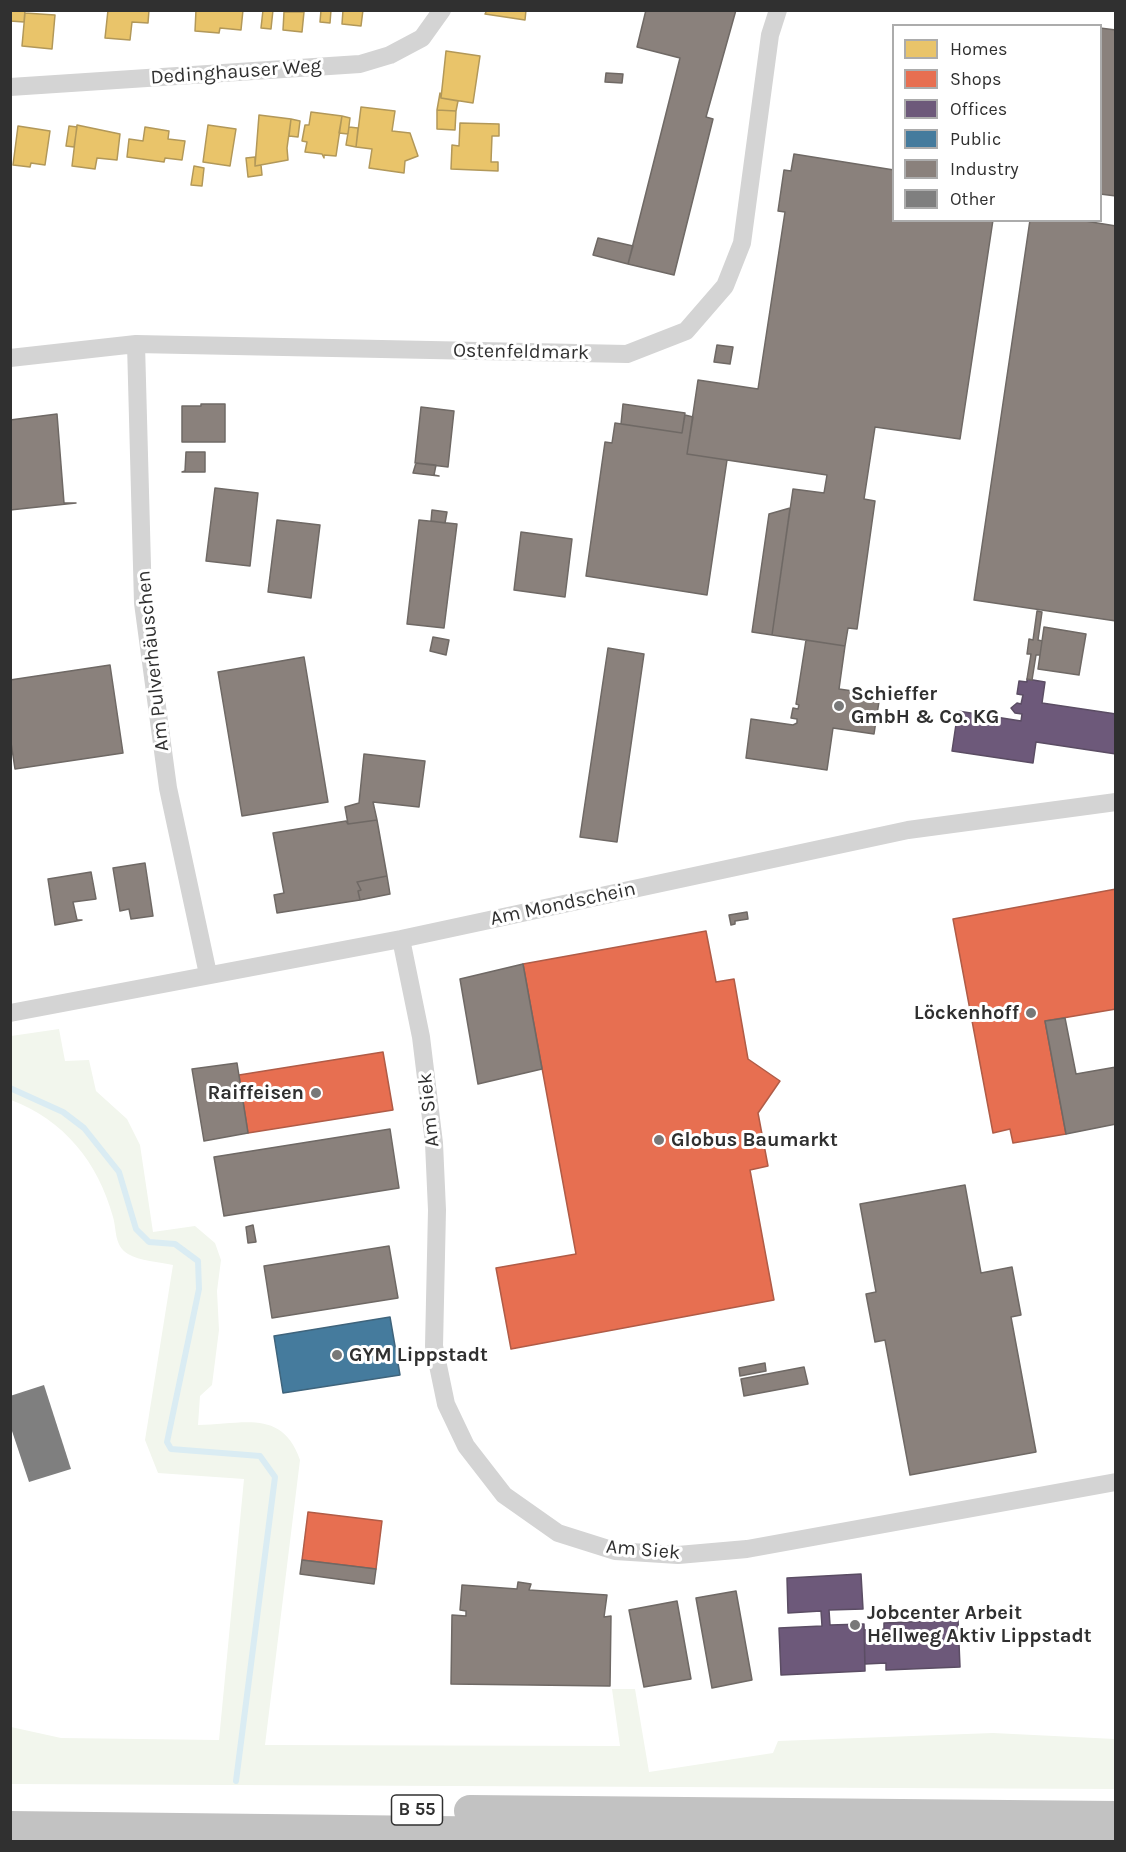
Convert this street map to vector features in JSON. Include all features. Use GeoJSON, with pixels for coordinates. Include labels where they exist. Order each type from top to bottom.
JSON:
{"type":"FeatureCollection","features":[{"type":"Feature","properties":{"kind":"highway","name":"B 55"},"geometry":{"type":"LineString","coordinates":[[10,1806],[1116,1817]]}},
{"type":"Feature","properties":{"kind":"highway","name":"B 55"},"geometry":{"type":"LineString","coordinates":[[10,1827],[1116,1840]]}},
{"type":"Feature","properties":{"kind":"street","name":"Dedinghauser Weg"},"geometry":{"type":"LineString","coordinates":[[10,87],[360,64],[390,55],[422,38],[442,10]]}},
{"type":"Feature","properties":{"kind":"street","name":"Ostenfeldmark"},"geometry":{"type":"LineString","coordinates":[[10,358],[136,344],[627,354],[686,331],[725,286],[742,243],[770,35],[778,10]]}},
{"type":"Feature","properties":{"kind":"street","name":"Am Pulverhäuschen"},"geometry":{"type":"LineString","coordinates":[[136,344],[143,603],[168,788],[208,974]]}},
{"type":"Feature","properties":{"kind":"street","name":"Am Mondschein"},"geometry":{"type":"LineString","coordinates":[[10,1013],[401,939],[908,830],[1116,802]]}},
{"type":"Feature","properties":{"kind":"street","name":"Am Siek"},"geometry":{"type":"LineString","coordinates":[[401,939],[421,1037],[434,1143],[437,1210],[434,1346],[446,1404],[465,1446],[504,1495],[558,1533],[615,1551],[678,1555],[747,1549],[1116,1482]]}},
{"type":"Feature","properties":{"kind":"shaded area"},"geometry":{"type":"Polygon","coordinates":[[[59,1029],[65,1061],[89,1060],[96,1091],[127,1119],[140,1145],[153,1232],[195,1226],[215,1243],[221,1260],[217,1291],[219,1330],[212,1385],[200,1396],[198,1425],[245,1422],[271,1426],[283,1433],[300,1460],[265,1745],[620,1746],[612,1689],[635,1689],[649,1772],[773,1753],[778,1741],[993,1733],[1115,1739],[1115,1789],[11,1784],[11,1727],[61,1738],[219,1740],[244,1479],[158,1473],[145,1440],[173,1265],[138,1258],[128,1254],[120,1246],[106,1197],[88,1161],[63,1131],[47,1119],[11,1100],[11,1036],[59,1029]]]}},
{"type":"Feature","properties":{"kind":"building: Homes"},"geometry":{"type":"Polygon","coordinates":[[[10,10],[25,10],[24,22],[10,21],[10,10]]]}},
{"type":"Feature","properties":{"kind":"building: Homes"},"geometry":{"type":"Polygon","coordinates":[[[108,10],[149,10],[148,23],[132,22],[130,40],[105,38],[108,10]]]}},
{"type":"Feature","properties":{"kind":"building: Homes"},"geometry":{"type":"Polygon","coordinates":[[[196,10],[243,10],[241,30],[220,28],[219,33],[195,31],[196,10]]]}},
{"type":"Feature","properties":{"kind":"building: Homes"},"geometry":{"type":"Polygon","coordinates":[[[263,10],[273,10],[271,29],[261,28],[263,10]]]}},
{"type":"Feature","properties":{"kind":"building: Homes"},"geometry":{"type":"Polygon","coordinates":[[[321,10],[331,10],[330,23],[320,22],[321,10]]]}},
{"type":"Feature","properties":{"kind":"building: Homes"},"geometry":{"type":"Polygon","coordinates":[[[343,10],[363,10],[361,26],[342,24],[343,10]]]}},
{"type":"Feature","properties":{"kind":"building: Homes"},"geometry":{"type":"Polygon","coordinates":[[[487,10],[526,10],[525,20],[485,14],[487,10]]]}},
{"type":"Feature","properties":{"kind":"building: Homes"},"geometry":{"type":"Polygon","coordinates":[[[284,12],[304,12],[302,32],[283,30],[284,12]]]}},
{"type":"Feature","properties":{"kind":"building: Homes"},"geometry":{"type":"Polygon","coordinates":[[[25,13],[55,15],[52,49],[22,46],[25,13]]]}},
{"type":"Feature","properties":{"kind":"building: Homes"},"geometry":{"type":"Polygon","coordinates":[[[446,51],[480,56],[473,103],[441,98],[446,51]]]}},
{"type":"Feature","properties":{"kind":"building: Homes"},"geometry":{"type":"Polygon","coordinates":[[[440,93],[441,98],[458,101],[456,111],[437,110],[440,93]]]}},
{"type":"Feature","properties":{"kind":"building: Homes"},"geometry":{"type":"Polygon","coordinates":[[[361,107],[395,111],[392,131],[410,133],[418,156],[405,161],[404,173],[369,168],[372,149],[356,147],[361,107]]]}},
{"type":"Feature","properties":{"kind":"building: Homes"},"geometry":{"type":"Polygon","coordinates":[[[437,110],[456,111],[455,130],[437,129],[437,110]]]}},
{"type":"Feature","properties":{"kind":"building: Homes"},"geometry":{"type":"Polygon","coordinates":[[[311,112],[342,116],[336,156],[324,155],[324,158],[322,154],[305,152],[307,142],[302,141],[305,125],[309,125],[311,112]]]}},
{"type":"Feature","properties":{"kind":"building: Homes"},"geometry":{"type":"Polygon","coordinates":[[[259,115],[291,119],[287,148],[288,160],[255,166],[259,115]]]}},
{"type":"Feature","properties":{"kind":"building: Homes"},"geometry":{"type":"Polygon","coordinates":[[[342,116],[350,118],[348,134],[339,133],[342,116]]]}},
{"type":"Feature","properties":{"kind":"building: Homes"},"geometry":{"type":"Polygon","coordinates":[[[291,119],[300,121],[298,137],[289,136],[291,119]]]}},
{"type":"Feature","properties":{"kind":"building: Homes"},"geometry":{"type":"Polygon","coordinates":[[[460,123],[499,124],[499,136],[492,136],[491,162],[498,162],[498,171],[451,169],[452,145],[459,146],[460,123]]]}},
{"type":"Feature","properties":{"kind":"building: Homes"},"geometry":{"type":"Polygon","coordinates":[[[77,125],[120,134],[117,160],[97,158],[95,169],[72,166],[77,125]]]}},
{"type":"Feature","properties":{"kind":"building: Homes"},"geometry":{"type":"Polygon","coordinates":[[[208,125],[236,129],[230,166],[203,162],[208,125]]]}},
{"type":"Feature","properties":{"kind":"building: Homes"},"geometry":{"type":"Polygon","coordinates":[[[18,126],[50,131],[45,165],[31,163],[30,167],[13,165],[18,126]]]}},
{"type":"Feature","properties":{"kind":"building: Homes"},"geometry":{"type":"Polygon","coordinates":[[[69,126],[77,127],[74,147],[66,146],[69,126]]]}},
{"type":"Feature","properties":{"kind":"building: Homes"},"geometry":{"type":"Polygon","coordinates":[[[145,127],[169,131],[168,139],[185,141],[182,160],[165,158],[164,162],[127,157],[129,139],[143,141],[145,127]]]}},
{"type":"Feature","properties":{"kind":"building: Homes"},"geometry":{"type":"Polygon","coordinates":[[[349,127],[358,128],[356,147],[346,145],[349,127]]]}},
{"type":"Feature","properties":{"kind":"building: Homes"},"geometry":{"type":"Polygon","coordinates":[[[255,157],[255,166],[261,165],[262,175],[248,177],[246,158],[255,157]]]}},
{"type":"Feature","properties":{"kind":"building: Homes"},"geometry":{"type":"Polygon","coordinates":[[[194,166],[204,168],[202,186],[191,185],[194,166]]]}},
{"type":"Feature","properties":{"kind":"building: Shops","name":"Löckenhoff"},"geometry":{"type":"Polygon","coordinates":[[[1116,889],[1116,1009],[1045,1021],[1066,1134],[1013,1143],[1010,1129],[993,1133],[953,919],[1116,889]]]}},
{"type":"Feature","properties":{"kind":"building: Shops","name":"Globus Baumarkt"},"geometry":{"type":"Polygon","coordinates":[[[706,931],[716,982],[734,979],[748,1059],[780,1081],[758,1113],[768,1166],[750,1170],[774,1300],[511,1349],[496,1268],[576,1254],[523,964],[706,931]]]}},
{"type":"Feature","properties":{"kind":"building: Shops","name":"Raiffeisen"},"geometry":{"type":"Polygon","coordinates":[[[383,1052],[393,1110],[248,1133],[239,1075],[383,1052]]]}},
{"type":"Feature","properties":{"kind":"building: Shops"},"geometry":{"type":"Polygon","coordinates":[[[308,1512],[382,1521],[376,1569],[302,1560],[308,1512]]]}},
{"type":"Feature","properties":{"kind":"building: Offices"},"geometry":{"type":"Polygon","coordinates":[[[1027,679],[1045,682],[1042,703],[1116,714],[1116,754],[1036,742],[1033,763],[952,751],[958,711],[1021,721],[1022,714],[1015,713],[1011,708],[1017,703],[1021,704],[1023,695],[1017,694],[1019,681],[1027,682],[1027,679]]]}},
{"type":"Feature","properties":{"kind":"building: Offices","name":"Jobcenter Arbeit Hellweg Aktiv Lippstadt"},"geometry":{"type":"Polygon","coordinates":[[[861,1574],[863,1609],[829,1610],[830,1625],[864,1624],[865,1671],[781,1675],[779,1628],[822,1626],[821,1611],[788,1613],[787,1578],[861,1574]]]}},
{"type":"Feature","properties":{"kind":"building: Offices"},"geometry":{"type":"Polygon","coordinates":[[[958,1620],[960,1667],[886,1670],[886,1663],[865,1664],[864,1630],[884,1629],[884,1623],[958,1620]]]}},
{"type":"Feature","properties":{"kind":"building: Public","name":"GYM Lippstadt"},"geometry":{"type":"Polygon","coordinates":[[[390,1317],[400,1375],[283,1393],[274,1336],[390,1317]]]}},
{"type":"Feature","properties":{"kind":"building: Industry"},"geometry":{"type":"Polygon","coordinates":[[[646,10],[736,10],[706,117],[713,119],[674,275],[628,264],[680,58],[637,47],[646,10]]]}},
{"type":"Feature","properties":{"kind":"building: Industry"},"geometry":{"type":"Polygon","coordinates":[[[1102,28],[1116,30],[1116,196],[1102,194],[1102,28]]]}},
{"type":"Feature","properties":{"kind":"building: Industry"},"geometry":{"type":"Polygon","coordinates":[[[606,73],[623,74],[622,83],[605,82],[606,73]]]}},
{"type":"Feature","properties":{"kind":"building: Industry"},"geometry":{"type":"Polygon","coordinates":[[[794,154],[892,170],[892,222],[993,222],[960,439],[875,427],[864,499],[875,501],[857,629],[848,628],[845,646],[772,635],[793,489],[824,493],[827,475],[687,454],[698,380],[758,389],[785,212],[778,211],[784,170],[791,171],[794,154]]]}},
{"type":"Feature","properties":{"kind":"building: Industry"},"geometry":{"type":"Polygon","coordinates":[[[1030,222],[1091,222],[1116,226],[1116,621],[974,600],[1030,222]]]}},
{"type":"Feature","properties":{"kind":"building: Industry"},"geometry":{"type":"Polygon","coordinates":[[[598,238],[633,246],[628,264],[593,255],[598,238]]]}},
{"type":"Feature","properties":{"kind":"building: Industry"},"geometry":{"type":"Polygon","coordinates":[[[717,345],[733,347],[730,364],[714,362],[717,345]]]}},
{"type":"Feature","properties":{"kind":"building: Industry"},"geometry":{"type":"Polygon","coordinates":[[[201,404],[225,404],[225,442],[182,442],[182,406],[201,406],[201,404]]]}},
{"type":"Feature","properties":{"kind":"building: Industry"},"geometry":{"type":"Polygon","coordinates":[[[623,404],[685,413],[682,433],[621,424],[623,404]]]}},
{"type":"Feature","properties":{"kind":"building: Industry"},"geometry":{"type":"Polygon","coordinates":[[[421,407],[454,411],[448,467],[415,463],[421,407]]]}},
{"type":"Feature","properties":{"kind":"building: Industry"},"geometry":{"type":"Polygon","coordinates":[[[57,414],[64,503],[76,503],[10,510],[10,420],[57,414]]]}},
{"type":"Feature","properties":{"kind":"building: Industry"},"geometry":{"type":"Polygon","coordinates":[[[685,415],[693,417],[687,454],[727,460],[707,595],[586,576],[605,442],[612,443],[615,423],[682,433],[685,415]]]}},
{"type":"Feature","properties":{"kind":"building: Industry"},"geometry":{"type":"Polygon","coordinates":[[[186,452],[205,452],[205,472],[182,472],[185,471],[186,452]]]}},
{"type":"Feature","properties":{"kind":"building: Industry"},"geometry":{"type":"Polygon","coordinates":[[[416,463],[436,465],[434,475],[439,476],[413,473],[416,463]]]}},
{"type":"Feature","properties":{"kind":"building: Industry"},"geometry":{"type":"Polygon","coordinates":[[[215,488],[258,493],[250,566],[206,561],[215,488]]]}},
{"type":"Feature","properties":{"kind":"building: Industry"},"geometry":{"type":"Polygon","coordinates":[[[790,508],[772,635],[752,632],[769,514],[790,508]]]}},
{"type":"Feature","properties":{"kind":"building: Industry"},"geometry":{"type":"Polygon","coordinates":[[[432,510],[447,512],[445,523],[431,521],[432,510]]]}},
{"type":"Feature","properties":{"kind":"building: Industry"},"geometry":{"type":"Polygon","coordinates":[[[277,520],[320,525],[311,598],[268,592],[277,520]]]}},
{"type":"Feature","properties":{"kind":"building: Industry"},"geometry":{"type":"Polygon","coordinates":[[[419,520],[457,524],[444,628],[407,624],[419,520]]]}},
{"type":"Feature","properties":{"kind":"building: Industry"},"geometry":{"type":"Polygon","coordinates":[[[521,532],[572,539],[565,597],[514,590],[521,532]]]}},
{"type":"Feature","properties":{"kind":"building: Industry"},"geometry":{"type":"Polygon","coordinates":[[[1037,611],[1042,612],[1038,640],[1042,641],[1040,655],[1036,655],[1032,680],[1027,679],[1031,654],[1027,654],[1029,639],[1033,640],[1037,611]]]}},
{"type":"Feature","properties":{"kind":"building: Industry"},"geometry":{"type":"Polygon","coordinates":[[[1044,627],[1086,634],[1079,675],[1038,669],[1044,627]]]}},
{"type":"Feature","properties":{"kind":"building: Industry"},"geometry":{"type":"Polygon","coordinates":[[[433,637],[449,640],[446,655],[430,651],[433,637]]]}},
{"type":"Feature","properties":{"kind":"building: Industry","name":"Schieffer GmbH & Co. KG"},"geometry":{"type":"Polygon","coordinates":[[[806,640],[845,646],[839,689],[880,695],[874,734],[833,728],[827,770],[746,758],[751,719],[793,725],[797,723],[797,719],[791,718],[793,708],[798,709],[799,705],[796,704],[806,640]]]}},
{"type":"Feature","properties":{"kind":"building: Industry"},"geometry":{"type":"Polygon","coordinates":[[[608,648],[644,654],[617,842],[580,837],[608,648]]]}},
{"type":"Feature","properties":{"kind":"building: Industry"},"geometry":{"type":"Polygon","coordinates":[[[304,657],[328,802],[242,816],[218,672],[304,657]]]}},
{"type":"Feature","properties":{"kind":"building: Industry"},"geometry":{"type":"Polygon","coordinates":[[[110,665],[123,753],[15,769],[10,736],[10,680],[110,665]]]}},
{"type":"Feature","properties":{"kind":"building: Industry"},"geometry":{"type":"Polygon","coordinates":[[[364,754],[425,761],[419,807],[373,802],[377,820],[348,824],[345,807],[359,803],[364,754]]]}},
{"type":"Feature","properties":{"kind":"building: Industry"},"geometry":{"type":"Polygon","coordinates":[[[377,820],[387,876],[357,882],[361,890],[358,891],[360,900],[277,913],[274,895],[284,893],[273,833],[346,821],[348,824],[377,820]]]}},
{"type":"Feature","properties":{"kind":"building: Industry"},"geometry":{"type":"Polygon","coordinates":[[[145,863],[153,916],[131,919],[129,909],[120,911],[113,868],[145,863]]]}},
{"type":"Feature","properties":{"kind":"building: Industry"},"geometry":{"type":"Polygon","coordinates":[[[91,872],[96,899],[73,902],[77,920],[82,920],[55,925],[48,879],[91,872]]]}},
{"type":"Feature","properties":{"kind":"building: Industry"},"geometry":{"type":"Polygon","coordinates":[[[387,876],[390,894],[360,900],[358,891],[361,890],[357,882],[387,876]]]}},
{"type":"Feature","properties":{"kind":"building: Industry"},"geometry":{"type":"Polygon","coordinates":[[[747,912],[748,919],[735,921],[735,924],[731,925],[729,915],[747,912]]]}},
{"type":"Feature","properties":{"kind":"building: Industry"},"geometry":{"type":"Polygon","coordinates":[[[523,964],[542,1069],[478,1084],[460,979],[523,964]]]}},
{"type":"Feature","properties":{"kind":"building: Industry"},"geometry":{"type":"Polygon","coordinates":[[[1065,1018],[1076,1074],[1116,1067],[1116,1124],[1066,1134],[1045,1021],[1065,1018]]]}},
{"type":"Feature","properties":{"kind":"building: Industry"},"geometry":{"type":"Polygon","coordinates":[[[237,1063],[248,1133],[204,1141],[192,1069],[237,1063]]]}},
{"type":"Feature","properties":{"kind":"building: Industry"},"geometry":{"type":"Polygon","coordinates":[[[390,1129],[399,1188],[224,1216],[214,1157],[390,1129]]]}},
{"type":"Feature","properties":{"kind":"building: Industry"},"geometry":{"type":"Polygon","coordinates":[[[965,1185],[981,1273],[1012,1267],[1021,1315],[1011,1317],[1036,1452],[910,1475],[885,1340],[875,1342],[866,1294],[876,1292],[860,1204],[965,1185]]]}},
{"type":"Feature","properties":{"kind":"building: Industry"},"geometry":{"type":"Polygon","coordinates":[[[253,1225],[256,1242],[248,1243],[246,1227],[253,1225]]]}},
{"type":"Feature","properties":{"kind":"building: Industry"},"geometry":{"type":"Polygon","coordinates":[[[389,1246],[398,1298],[272,1318],[264,1266],[389,1246]]]}},
{"type":"Feature","properties":{"kind":"building: Industry"},"geometry":{"type":"Polygon","coordinates":[[[765,1363],[766,1371],[740,1376],[739,1368],[765,1363]]]}},
{"type":"Feature","properties":{"kind":"building: Industry"},"geometry":{"type":"Polygon","coordinates":[[[804,1367],[808,1384],[744,1396],[741,1379],[804,1367]]]}},
{"type":"Feature","properties":{"kind":"building: Industry"},"geometry":{"type":"Polygon","coordinates":[[[302,1560],[376,1569],[374,1584],[300,1574],[302,1560]]]}},
{"type":"Feature","properties":{"kind":"building: Industry"},"geometry":{"type":"Polygon","coordinates":[[[518,1582],[531,1584],[529,1590],[607,1595],[604,1617],[611,1616],[610,1686],[451,1684],[452,1615],[466,1616],[466,1611],[460,1610],[462,1585],[517,1589],[518,1582]]]}},
{"type":"Feature","properties":{"kind":"building: Industry"},"geometry":{"type":"Polygon","coordinates":[[[736,1591],[752,1680],[712,1688],[696,1598],[736,1591]]]}},
{"type":"Feature","properties":{"kind":"building: Industry"},"geometry":{"type":"Polygon","coordinates":[[[677,1601],[691,1679],[644,1687],[629,1610],[677,1601]]]}},
{"type":"Feature","properties":{"kind":"building: Other"},"geometry":{"type":"Polygon","coordinates":[[[44,1385],[71,1469],[29,1482],[10,1425],[10,1396],[44,1385]]]}},
{"type":"Feature","properties":{"kind":"waterway"},"geometry":{"type":"LineString","coordinates":[[10,1088],[63,1112],[84,1128],[119,1172],[136,1229],[149,1242],[175,1244],[198,1261],[199,1289],[167,1442],[171,1449],[260,1456],[275,1477],[236,1781]]}},
{"type":"Feature","properties":{"kind":"place","name":"Schieffer GmbH & Co. KG"},"geometry":{"type":"Point","coordinates":[839,706]}},
{"type":"Feature","properties":{"kind":"place","name":"Löckenhoff"},"geometry":{"type":"Point","coordinates":[1031,1013]}},
{"type":"Feature","properties":{"kind":"place","name":"Raiffeisen"},"geometry":{"type":"Point","coordinates":[316,1093]}},
{"type":"Feature","properties":{"kind":"place","name":"Globus Baumarkt"},"geometry":{"type":"Point","coordinates":[659,1140]}},
{"type":"Feature","properties":{"kind":"place","name":"GYM Lippstadt"},"geometry":{"type":"Point","coordinates":[337,1355]}},
{"type":"Feature","properties":{"kind":"place","name":"Jobcenter Arbeit Hellweg Aktiv Lippstadt"},"geometry":{"type":"Point","coordinates":[855,1625]}}]}
